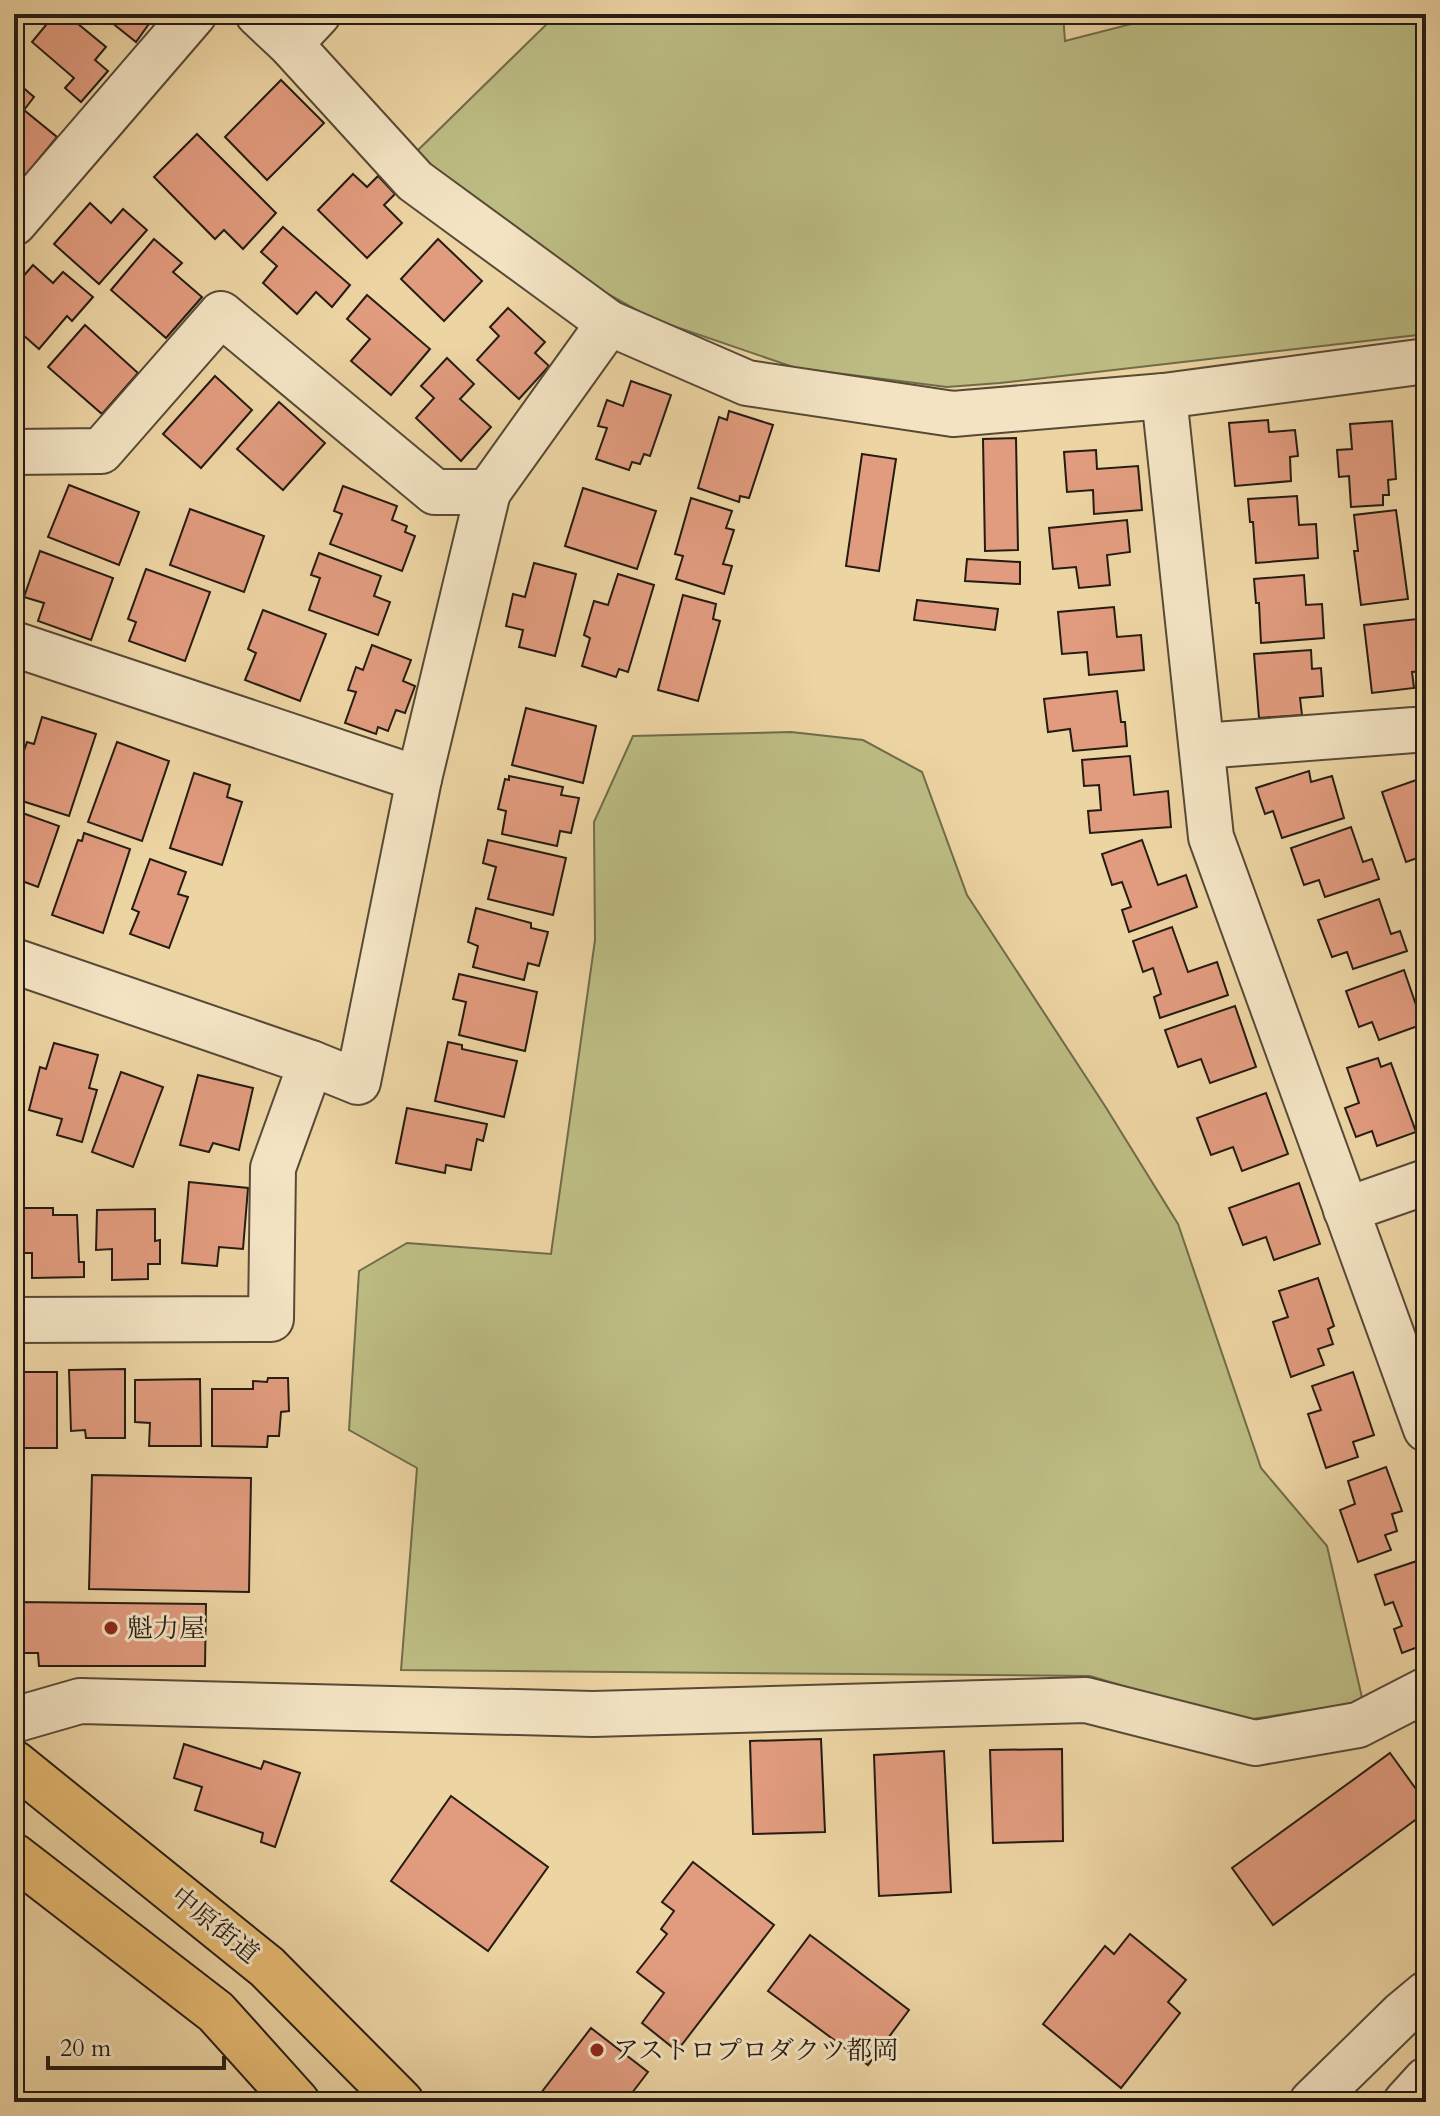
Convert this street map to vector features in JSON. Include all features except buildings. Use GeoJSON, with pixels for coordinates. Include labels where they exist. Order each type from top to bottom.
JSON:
{"type":"FeatureCollection","features":[{"type":"Feature","properties":{"kind":"main road","name":"中原街道"},"geometry":{"type":"LineString","coordinates":[[14,1763],[267,1967],[401,2102]]}},
{"type":"Feature","properties":{"kind":"main road"},"geometry":{"type":"LineString","coordinates":[[14,1856],[216,2012],[297,2102]]}},
{"type":"Feature","properties":{"kind":"street"},"geometry":{"type":"LineString","coordinates":[[14,223],[194,14]]}},
{"type":"Feature","properties":{"kind":"street"},"geometry":{"type":"LineString","coordinates":[[258,14],[304,29],[415,181],[609,323],[747,383],[953,414],[1164,396],[1426,361]]}},
{"type":"Feature","properties":{"kind":"street"},"geometry":{"type":"LineString","coordinates":[[14,452],[101,451],[221,314],[435,492],[488,492]]}},
{"type":"Feature","properties":{"kind":"street"},"geometry":{"type":"LineString","coordinates":[[14,961],[358,1082],[419,779],[488,492],[609,323]]}},
{"type":"Feature","properties":{"kind":"street"},"geometry":{"type":"LineString","coordinates":[[1164,396],[1211,837],[1426,1429]]}},
{"type":"Feature","properties":{"kind":"street"},"geometry":{"type":"LineString","coordinates":[[14,644],[419,779]]}},
{"type":"Feature","properties":{"kind":"street"},"geometry":{"type":"LineString","coordinates":[[1202,746],[1422,729]]}},
{"type":"Feature","properties":{"kind":"street"},"geometry":{"type":"LineString","coordinates":[[14,1320],[271,1319],[273,1168],[311,1063]]}},
{"type":"Feature","properties":{"kind":"street"},"geometry":{"type":"LineString","coordinates":[[1346,1210],[1426,1182]]}},
{"type":"Feature","properties":{"kind":"street"},"geometry":{"type":"LineString","coordinates":[[14,1720],[80,1701],[593,1714],[1086,1700],[1255,1743],[1358,1725],[1426,1690]]}},
{"type":"Feature","properties":{"kind":"street"},"geometry":{"type":"LineString","coordinates":[[1312,2102],[1426,1994]]}},
{"type":"Feature","properties":{"kind":"street"},"geometry":{"type":"LineString","coordinates":[[1406,2102],[1426,2080]]}},
{"type":"Feature","properties":{"kind":"green space"},"geometry":{"type":"Polygon","coordinates":[[[557,14],[1063,14],[1065,41],[1170,14],[1426,14],[1426,334],[947,387],[796,368],[653,319],[542,257],[413,155],[557,14]]]}},
{"type":"Feature","properties":{"kind":"green space"},"geometry":{"type":"Polygon","coordinates":[[[791,732],[863,740],[922,772],[967,895],[1178,1224],[1261,1468],[1327,1546],[1363,1702],[1239,1721],[1090,1676],[401,1670],[417,1468],[349,1430],[359,1271],[407,1243],[551,1254],[595,940],[594,822],[633,736],[791,732]]]}},
{"type":"Feature","properties":{"kind":"place","name":"魁力屋"},"geometry":{"type":"Point","coordinates":[111,1628]}},
{"type":"Feature","properties":{"kind":"place","name":"アストロプロダクツ都岡"},"geometry":{"type":"Point","coordinates":[597,2050]}}]}
